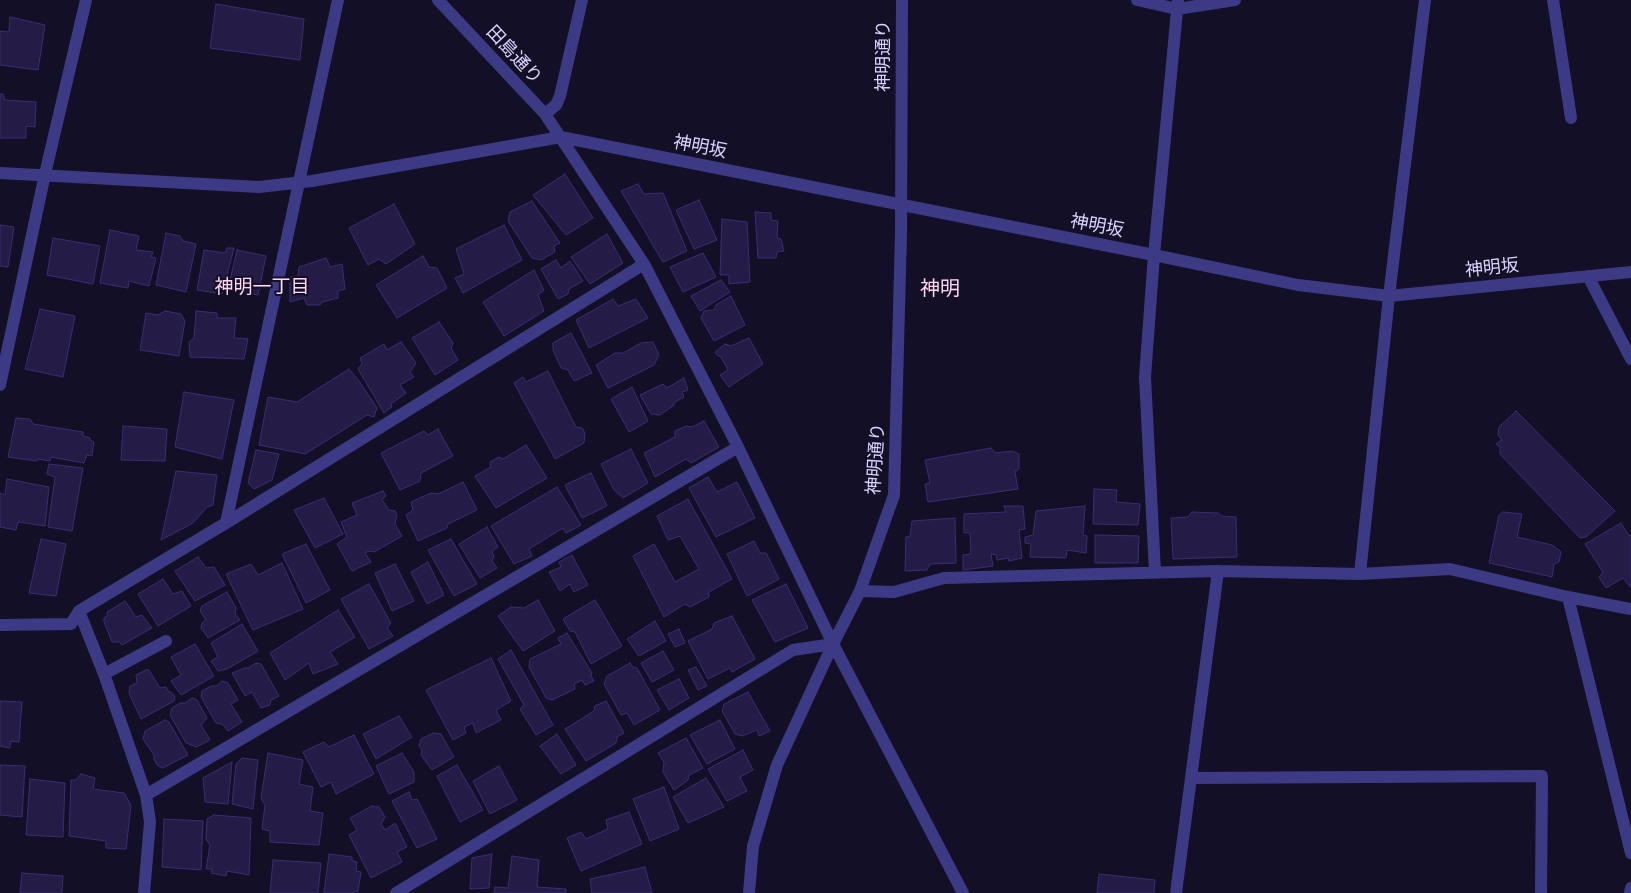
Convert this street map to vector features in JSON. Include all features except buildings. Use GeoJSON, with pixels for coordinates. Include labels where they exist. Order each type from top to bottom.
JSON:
{"type":"FeatureCollection","features":[{"type":"Feature","properties":{"kind":"street"},"geometry":{"type":"LineString","coordinates":[[0,385],[45,174],[86,0]]}},
{"type":"Feature","properties":{"kind":"street"},"geometry":{"type":"LineString","coordinates":[[226,523],[338,0]]}},
{"type":"Feature","properties":{"kind":"street","name":"田島通り"},"geometry":{"type":"LineString","coordinates":[[438,0],[546,114],[644,264],[738,447],[833,644],[963,893]]}},
{"type":"Feature","properties":{"kind":"street"},"geometry":{"type":"LineString","coordinates":[[546,114],[556,105],[560,96],[582,0]]}},
{"type":"Feature","properties":{"kind":"street","name":"神明通り"},"geometry":{"type":"LineString","coordinates":[[749,893],[753,846],[777,766],[833,644],[860,591],[894,495],[901,205],[902,0]]}},
{"type":"Feature","properties":{"kind":"street"},"geometry":{"type":"LineString","coordinates":[[1137,0],[1178,5],[1235,0]]}},
{"type":"Feature","properties":{"kind":"street"},"geometry":{"type":"LineString","coordinates":[[1360,574],[1390,296],[1426,0]]}},
{"type":"Feature","properties":{"kind":"street"},"geometry":{"type":"LineString","coordinates":[[1553,0],[1571,118]]}},
{"type":"Feature","properties":{"kind":"street"},"geometry":{"type":"LineString","coordinates":[[1155,572],[1146,377],[1154,254],[1178,5]]}},
{"type":"Feature","properties":{"kind":"street"},"geometry":{"type":"LineString","coordinates":[[0,173],[260,186],[298,182],[561,137]]}},
{"type":"Feature","properties":{"kind":"street","name":"神明坂"},"geometry":{"type":"LineString","coordinates":[[561,137],[1154,254],[1298,285],[1390,296],[1631,272]]}},
{"type":"Feature","properties":{"kind":"street"},"geometry":{"type":"LineString","coordinates":[[0,625],[72,624],[79,611],[226,523],[644,264]]}},
{"type":"Feature","properties":{"kind":"street"},"geometry":{"type":"LineString","coordinates":[[1588,276],[1631,359]]}},
{"type":"Feature","properties":{"kind":"street"},"geometry":{"type":"LineString","coordinates":[[146,795],[738,447]]}},
{"type":"Feature","properties":{"kind":"street"},"geometry":{"type":"LineString","coordinates":[[860,591],[894,592],[944,578],[1218,571],[1360,574],[1450,569],[1568,597],[1631,609]]}},
{"type":"Feature","properties":{"kind":"street"},"geometry":{"type":"LineString","coordinates":[[1176,893],[1218,571]]}},
{"type":"Feature","properties":{"kind":"street"},"geometry":{"type":"LineString","coordinates":[[1568,597],[1631,853]]}},
{"type":"Feature","properties":{"kind":"street"},"geometry":{"type":"LineString","coordinates":[[79,611],[104,674],[146,795],[150,822],[144,893]]}},
{"type":"Feature","properties":{"kind":"street"},"geometry":{"type":"LineString","coordinates":[[104,674],[166,641]]}},
{"type":"Feature","properties":{"kind":"street"},"geometry":{"type":"LineString","coordinates":[[396,893],[793,650],[833,644]]}},
{"type":"Feature","properties":{"kind":"street"},"geometry":{"type":"LineString","coordinates":[[1191,778],[1542,776],[1541,893]]}},
{"type":"Feature","properties":{"kind":"street"},"geometry":{"type":"LineString","coordinates":[[1630,893],[1631,888]]}},
{"type":"Feature","properties":{"kind":"district","name":"神明一丁目"},"geometry":{"type":"Point","coordinates":[262,287]}},
{"type":"Feature","properties":{"kind":"district","name":"神明"},"geometry":{"type":"Point","coordinates":[940,289]}}]}
